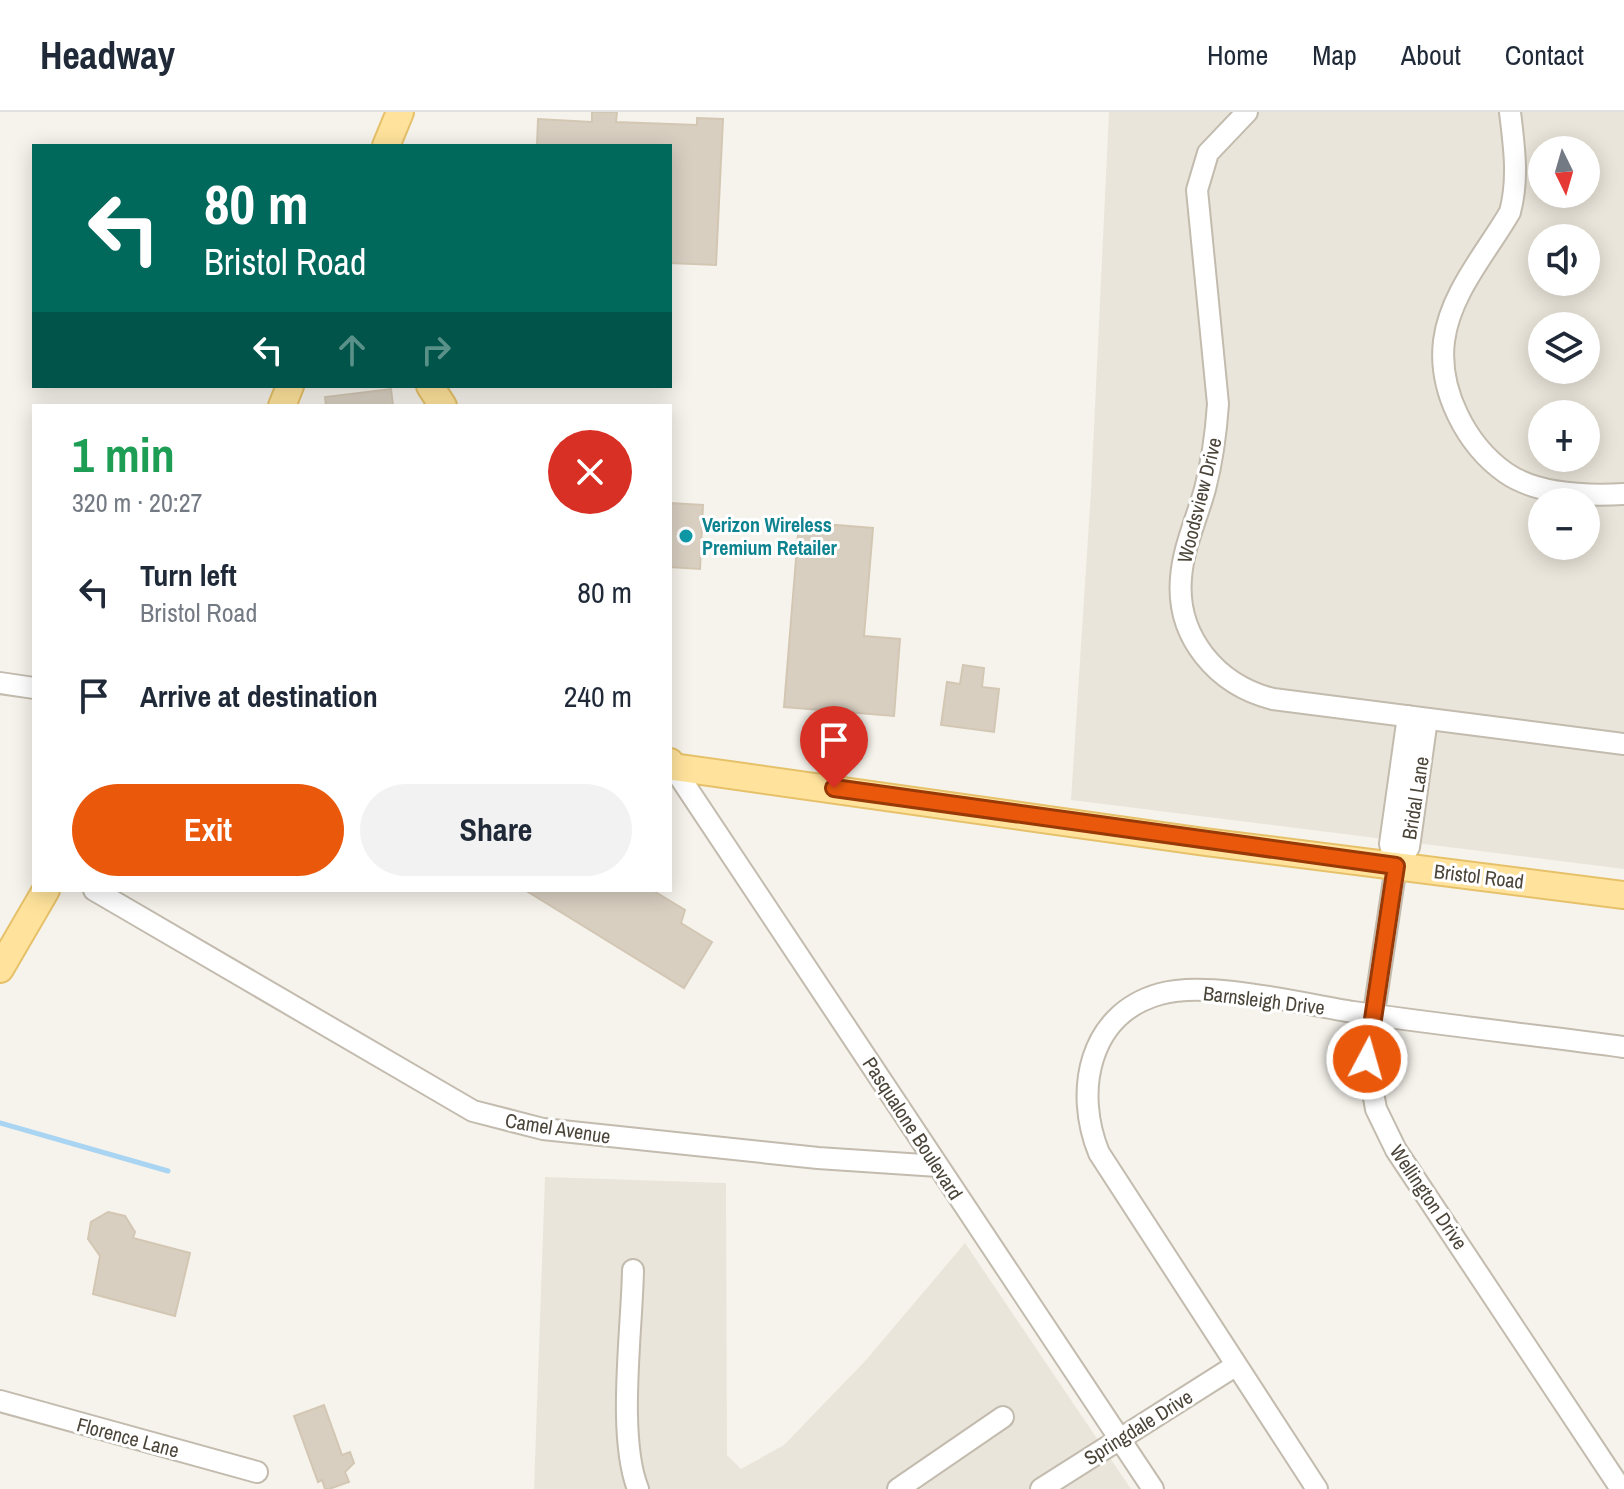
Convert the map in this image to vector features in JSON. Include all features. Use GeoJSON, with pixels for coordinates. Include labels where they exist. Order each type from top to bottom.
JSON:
{"type":"FeatureCollection","features":[{"type":"Feature","properties":{"kind":"main road"},"geometry":{"type":"LineString","coordinates":[[387,144],[400,112]]}},
{"type":"Feature","properties":{"kind":"main road","name":"Bristol Road"},"geometry":{"type":"LineString","coordinates":[[672,764],[1624,895]]}},
{"type":"Feature","properties":{"kind":"main road"},"geometry":{"type":"LineString","coordinates":[[0,969],[45,892]]}},
{"type":"Feature","properties":{"kind":"street","name":"Woodsview Drive"},"geometry":{"type":"LineString","coordinates":[[1247,112],[1208,153],[1197,190],[1218,404],[1206,485],[1183,562],[1181,604],[1195,643],[1219,674],[1245,691],[1273,699],[1624,744]]}},
{"type":"Feature","properties":{"kind":"street"},"geometry":{"type":"LineString","coordinates":[[1510,112],[1515,157],[1513,199],[1510,212],[1458,297],[1450,318],[1443,351],[1448,387],[1465,428],[1478,447],[1506,473],[1541,487],[1583,495],[1624,494]]}},
{"type":"Feature","properties":{"kind":"street"},"geometry":{"type":"LineString","coordinates":[[0,683],[32,688]]}},
{"type":"Feature","properties":{"kind":"street","name":"Bridal Lane"},"geometry":{"type":"LineString","coordinates":[[1396,866],[1409,847],[1417,717]]}},
{"type":"Feature","properties":{"kind":"street","name":"Pasqualone Boulevard"},"geometry":{"type":"LineString","coordinates":[[672,766],[1153,1489]]}},
{"type":"Feature","properties":{"kind":"street","name":"Wellington Drive"},"geometry":{"type":"LineString","coordinates":[[1396,866],[1372,1014],[1367,1059],[1370,1090],[1385,1130],[1621,1489]]}},
{"type":"Feature","properties":{"kind":"street","name":"Camel Avenue"},"geometry":{"type":"LineString","coordinates":[[97,892],[473,1111],[543,1129],[818,1158],[938,1166]]}},
{"type":"Feature","properties":{"kind":"street","name":"Barnsleigh Drive"},"geometry":{"type":"LineString","coordinates":[[1317,1489],[1099,1153],[1090,1132],[1086,1100],[1087,1075],[1095,1049],[1133,1007],[1159,994],[1181,991],[1220,992],[1624,1047]]}},
{"type":"Feature","properties":{"kind":"street"},"geometry":{"type":"LineString","coordinates":[[633,1270],[628,1422],[631,1465],[638,1489]]}},
{"type":"Feature","properties":{"kind":"street","name":"Springdale Drive"},"geometry":{"type":"LineString","coordinates":[[1041,1489],[1235,1366]]}},
{"type":"Feature","properties":{"kind":"street","name":"Florence Lane"},"geometry":{"type":"LineString","coordinates":[[0,1401],[257,1472]]}},
{"type":"Feature","properties":{"kind":"street"},"geometry":{"type":"LineString","coordinates":[[898,1489],[1003,1417]]}},
{"type":"Feature","properties":{"kind":"shaded area"},"geometry":{"type":"Polygon","coordinates":[[[1109,112],[1624,112],[1624,869],[1071,800],[1091,491],[1109,112]]]}},
{"type":"Feature","properties":{"kind":"shaded area"},"geometry":{"type":"Polygon","coordinates":[[[545,1177],[726,1183],[727,1455],[741,1469],[784,1445],[866,1360],[965,1243],[1131,1489],[534,1489],[545,1177]]]}},
{"type":"Feature","properties":{"kind":"building"},"geometry":{"type":"Polygon","coordinates":[[[592,112],[617,112],[616,122],[697,125],[697,118],[723,119],[716,265],[672,263],[672,144],[537,144],[538,119],[592,122],[592,112]]]}},
{"type":"Feature","properties":{"kind":"building"},"geometry":{"type":"Polygon","coordinates":[[[391,389],[393,404],[326,404],[325,397],[391,389]]]}},
{"type":"Feature","properties":{"kind":"building","name":"Verizon Wireless Premium Retailer"},"geometry":{"type":"Polygon","coordinates":[[[672,503],[703,505],[700,569],[672,567],[672,503]]]}},
{"type":"Feature","properties":{"kind":"building"},"geometry":{"type":"Polygon","coordinates":[[[799,522],[873,528],[864,636],[900,639],[894,716],[784,707],[799,522]]]}},
{"type":"Feature","properties":{"kind":"building"},"geometry":{"type":"Polygon","coordinates":[[[963,665],[984,668],[982,687],[999,689],[994,732],[941,725],[947,682],[960,684],[963,665]]]}},
{"type":"Feature","properties":{"kind":"building"},"geometry":{"type":"Polygon","coordinates":[[[528,892],[655,892],[685,910],[681,923],[712,942],[684,988],[528,892]]]}},
{"type":"Feature","properties":{"kind":"building"},"geometry":{"type":"Polygon","coordinates":[[[108,1212],[125,1216],[135,1232],[133,1238],[190,1253],[175,1316],[93,1294],[100,1256],[88,1239],[91,1222],[108,1212]]]}},
{"type":"Feature","properties":{"kind":"building"},"geometry":{"type":"Polygon","coordinates":[[[324,1405],[342,1455],[350,1452],[354,1463],[345,1472],[349,1482],[329,1489],[325,1489],[322,1480],[318,1482],[294,1416],[324,1405]]]}},
{"type":"Feature","properties":{"kind":"waterway"},"geometry":{"type":"LineString","coordinates":[[0,1123],[168,1171]]}},
{"type":"Feature","properties":{"kind":"place","name":"Verizon Wireless Premium Retailer"},"geometry":{"type":"Point","coordinates":[686,536]}},
{"type":"Feature","properties":{"kind":"route"},"geometry":{"type":"LineString","coordinates":[[834,788],[1205,842],[1396,866],[1367,1059]]}}]}
